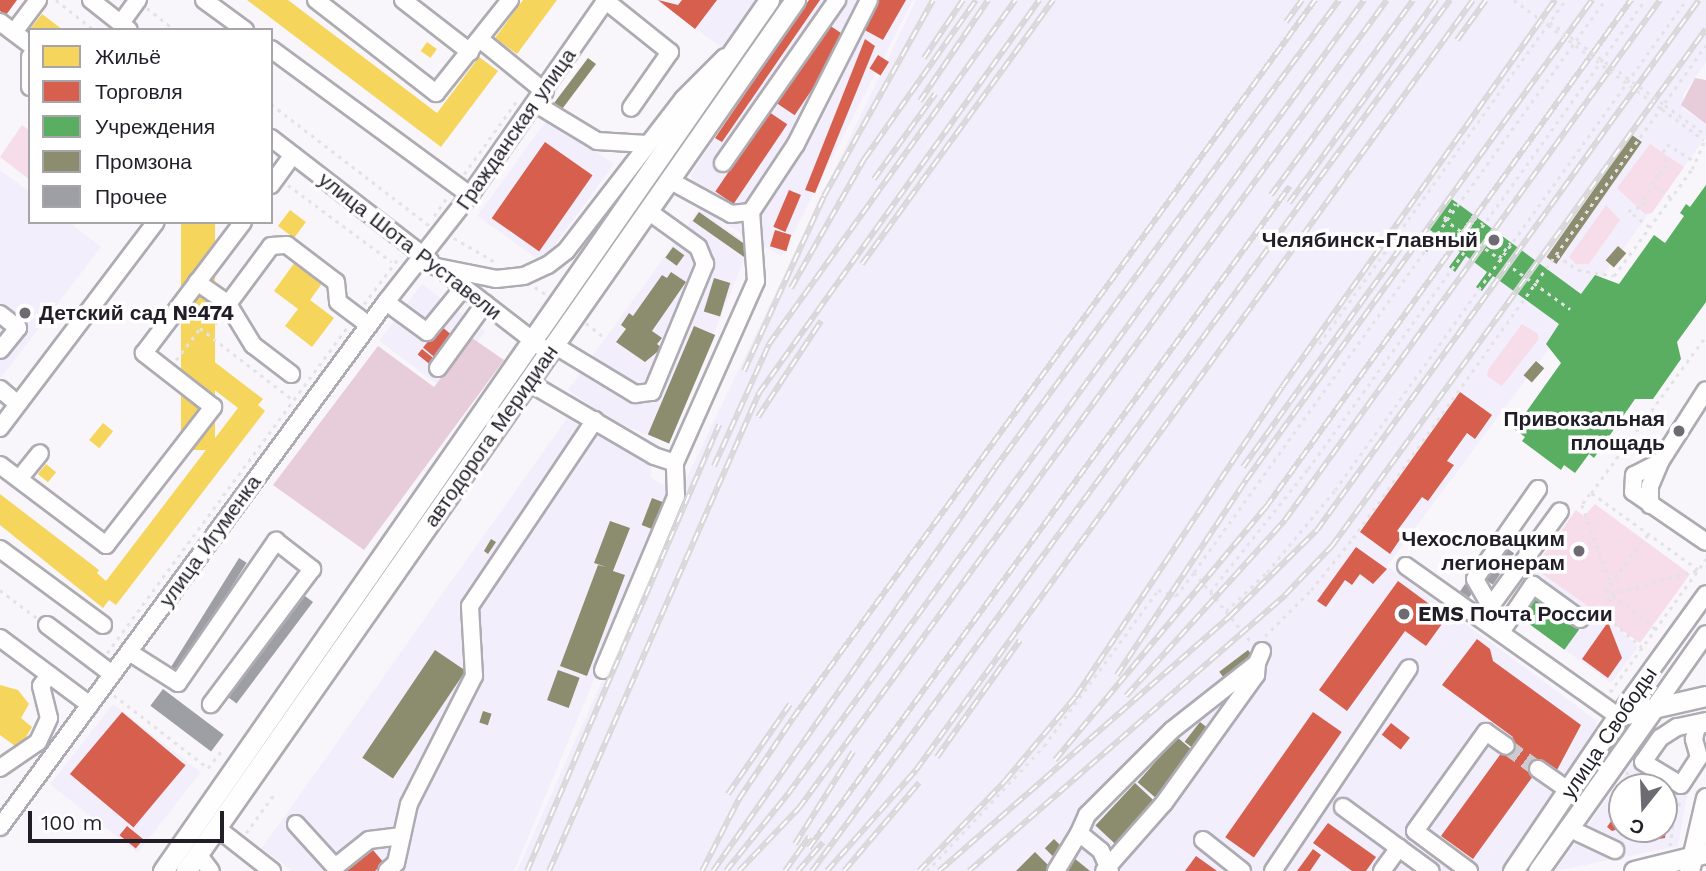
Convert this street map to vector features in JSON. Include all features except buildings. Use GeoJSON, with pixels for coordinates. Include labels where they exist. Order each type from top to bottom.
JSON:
{"type":"FeatureCollection","features":[{"type":"Feature","properties":{"kind":"main road","name":"автодорога Меридиан"},"geometry":{"type":"LineString","coordinates":[[186,871],[528,382],[545,346],[734,49],[769,0]]}},
{"type":"Feature","properties":{"kind":"main road","name":"автодорога Меридиан"},"geometry":{"type":"LineString","coordinates":[[163,871],[545,346],[648,211],[795,0]]}},
{"type":"Feature","properties":{"kind":"main road"},"geometry":{"type":"LineString","coordinates":[[1618,716],[1651,712],[1706,696]]}},
{"type":"Feature","properties":{"kind":"main road","name":"улица Свободы"},"geometry":{"type":"LineString","coordinates":[[1538,871],[1651,712]]}},
{"type":"Feature","properties":{"kind":"main road","name":"улица Свободы"},"geometry":{"type":"LineString","coordinates":[[1513,871],[1618,716]]}},
{"type":"Feature","properties":{"kind":"main road"},"geometry":{"type":"LineString","coordinates":[[1634,871],[1695,860],[1706,798]]}},
{"type":"Feature","properties":{"kind":"street"},"geometry":{"type":"LineString","coordinates":[[14,32],[38,0]]}},
{"type":"Feature","properties":{"kind":"street"},"geometry":{"type":"LineString","coordinates":[[90,0],[125,27],[138,0]]}},
{"type":"Feature","properties":{"kind":"street"},"geometry":{"type":"LineString","coordinates":[[204,0],[242,28]]}},
{"type":"Feature","properties":{"kind":"street"},"geometry":{"type":"LineString","coordinates":[[316,0],[436,93],[510,0]]}},
{"type":"Feature","properties":{"kind":"street"},"geometry":{"type":"LineString","coordinates":[[403,0],[531,81],[541,98],[597,141],[647,144]]}},
{"type":"Feature","properties":{"kind":"street"},"geometry":{"type":"LineString","coordinates":[[606,0],[670,52],[631,108]]}},
{"type":"Feature","properties":{"kind":"street","name":"Гражданская улица"},"geometry":{"type":"LineString","coordinates":[[430,261],[470,195],[541,98],[606,0]]}},
{"type":"Feature","properties":{"kind":"street"},"geometry":{"type":"LineString","coordinates":[[723,163],[837,0]]}},
{"type":"Feature","properties":{"kind":"street"},"geometry":{"type":"LineString","coordinates":[[603,670],[676,496],[675,463],[756,281],[751,212],[796,145],[869,0]]}},
{"type":"Feature","properties":{"kind":"street"},"geometry":{"type":"LineString","coordinates":[[0,22],[28,43]]}},
{"type":"Feature","properties":{"kind":"street"},"geometry":{"type":"LineString","coordinates":[[430,261],[496,279],[524,276],[548,265],[566,251],[703,75],[734,49]]}},
{"type":"Feature","properties":{"kind":"street"},"geometry":{"type":"LineString","coordinates":[[273,50],[470,195]]}},
{"type":"Feature","properties":{"kind":"street","name":"улица Шота Руставели"},"geometry":{"type":"LineString","coordinates":[[273,140],[545,346],[635,394],[652,392],[705,264],[698,247],[648,211]]}},
{"type":"Feature","properties":{"kind":"street"},"geometry":{"type":"LineString","coordinates":[[274,181],[293,155]]}},
{"type":"Feature","properties":{"kind":"street"},"geometry":{"type":"LineString","coordinates":[[669,180],[731,214],[751,212]]}},
{"type":"Feature","properties":{"kind":"street"},"geometry":{"type":"LineString","coordinates":[[0,428],[154,224]]}},
{"type":"Feature","properties":{"kind":"street"},"geometry":{"type":"LineString","coordinates":[[0,465],[106,545],[213,407],[144,353],[241,224]]}},
{"type":"Feature","properties":{"kind":"street"},"geometry":{"type":"LineString","coordinates":[[228,304],[271,246],[288,246],[336,282],[338,302],[362,320]]}},
{"type":"Feature","properties":{"kind":"street","name":"улица Игуменка"},"geometry":{"type":"LineString","coordinates":[[0,827],[129,652],[362,320],[386,302],[407,273],[430,261]]}},
{"type":"Feature","properties":{"kind":"street"},"geometry":{"type":"LineString","coordinates":[[197,282],[228,304],[253,345],[291,374]]}},
{"type":"Feature","properties":{"kind":"street"},"geometry":{"type":"LineString","coordinates":[[386,302],[427,332],[464,287]]}},
{"type":"Feature","properties":{"kind":"street"},"geometry":{"type":"LineString","coordinates":[[438,368],[485,303]]}},
{"type":"Feature","properties":{"kind":"street"},"geometry":{"type":"LineString","coordinates":[[0,314],[18,328],[0,350]]}},
{"type":"Feature","properties":{"kind":"street"},"geometry":{"type":"LineString","coordinates":[[440,316],[464,334]]}},
{"type":"Feature","properties":{"kind":"street"},"geometry":{"type":"LineString","coordinates":[[528,382],[654,456],[675,463]]}},
{"type":"Feature","properties":{"kind":"street"},"geometry":{"type":"LineString","coordinates":[[0,390],[18,404]]}},
{"type":"Feature","properties":{"kind":"street"},"geometry":{"type":"LineString","coordinates":[[1706,390],[1660,463],[1631,481],[1633,492],[1706,542]]}},
{"type":"Feature","properties":{"kind":"street"},"geometry":{"type":"LineString","coordinates":[[388,871],[396,863],[409,804],[474,676],[470,606],[594,420]]}},
{"type":"Feature","properties":{"kind":"street"},"geometry":{"type":"LineString","coordinates":[[19,479],[40,453]]}},
{"type":"Feature","properties":{"kind":"street"},"geometry":{"type":"LineString","coordinates":[[1538,489],[1475,579],[1486,613],[1501,632],[1618,716]]}},
{"type":"Feature","properties":{"kind":"street"},"geometry":{"type":"LineString","coordinates":[[1486,613],[1560,511]]}},
{"type":"Feature","properties":{"kind":"street"},"geometry":{"type":"LineString","coordinates":[[129,652],[178,683],[276,541],[313,569],[211,704]]}},
{"type":"Feature","properties":{"kind":"street"},"geometry":{"type":"LineString","coordinates":[[0,549],[103,625]]}},
{"type":"Feature","properties":{"kind":"street"},"geometry":{"type":"LineString","coordinates":[[1406,566],[1486,613]]}},
{"type":"Feature","properties":{"kind":"street"},"geometry":{"type":"LineString","coordinates":[[1501,632],[1533,585],[1580,619]]}},
{"type":"Feature","properties":{"kind":"street","name":"улица Свободы"},"geometry":{"type":"LineString","coordinates":[[1618,716],[1706,594]]}},
{"type":"Feature","properties":{"kind":"street"},"geometry":{"type":"LineString","coordinates":[[47,625],[99,664],[108,680]]}},
{"type":"Feature","properties":{"kind":"street","name":"улица Свободы"},"geometry":{"type":"LineString","coordinates":[[1651,712],[1706,634]]}},
{"type":"Feature","properties":{"kind":"street"},"geometry":{"type":"LineString","coordinates":[[1,639],[90,705]]}},
{"type":"Feature","properties":{"kind":"street"},"geometry":{"type":"LineString","coordinates":[[1056,871],[1080,833],[1087,815],[1172,730],[1259,649]]}},
{"type":"Feature","properties":{"kind":"street"},"geometry":{"type":"LineString","coordinates":[[1107,869],[1164,803],[1256,676],[1259,649]]}},
{"type":"Feature","properties":{"kind":"street"},"geometry":{"type":"LineString","coordinates":[[1273,871],[1409,668]]}},
{"type":"Feature","properties":{"kind":"street"},"geometry":{"type":"LineString","coordinates":[[0,768],[38,742],[48,718],[41,686],[50,675]]}},
{"type":"Feature","properties":{"kind":"street"},"geometry":{"type":"LineString","coordinates":[[1706,722],[1697,727],[1694,739],[1699,757],[1681,785],[1643,762],[1660,737],[1677,727],[1706,722]]}},
{"type":"Feature","properties":{"kind":"street"},"geometry":{"type":"LineString","coordinates":[[1469,871],[1415,831],[1486,732],[1506,746]]}},
{"type":"Feature","properties":{"kind":"street"},"geometry":{"type":"LineString","coordinates":[[1538,769],[1569,791]]}},
{"type":"Feature","properties":{"kind":"street"},"geometry":{"type":"LineString","coordinates":[[1343,807],[1431,871]]}},
{"type":"Feature","properties":{"kind":"street"},"geometry":{"type":"LineString","coordinates":[[296,824],[335,867],[369,840],[402,836]]}},
{"type":"Feature","properties":{"kind":"street"},"geometry":{"type":"LineString","coordinates":[[217,828],[272,871]]}},
{"type":"Feature","properties":{"kind":"street"},"geometry":{"type":"LineString","coordinates":[[1568,828],[1615,850]]}},
{"type":"Feature","properties":{"kind":"street"},"geometry":{"type":"LineString","coordinates":[[1080,833],[1101,851],[1107,869]]}},
{"type":"Feature","properties":{"kind":"street"},"geometry":{"type":"LineString","coordinates":[[1203,840],[1242,871]]}},
{"type":"Feature","properties":{"kind":"street"},"geometry":{"type":"LineString","coordinates":[[1382,871],[1399,848]]}},
{"type":"Feature","properties":{"kind":"street"},"geometry":{"type":"LineString","coordinates":[[198,854],[211,871]]}},
{"type":"Feature","properties":{"kind":"path"},"geometry":{"type":"LineString","coordinates":[[56,0],[91,28]]}},
{"type":"Feature","properties":{"kind":"path"},"geometry":{"type":"LineString","coordinates":[[138,0],[173,28]]}},
{"type":"Feature","properties":{"kind":"path"},"geometry":{"type":"LineString","coordinates":[[1514,0],[1703,134]]}},
{"type":"Feature","properties":{"kind":"path"},"geometry":{"type":"LineString","coordinates":[[1556,254],[1578,270],[1614,276],[1671,198],[1705,141],[1703,134],[1550,22],[1565,0]]}},
{"type":"Feature","properties":{"kind":"path"},"geometry":{"type":"LineString","coordinates":[[1320,344],[1565,0]]}},
{"type":"Feature","properties":{"kind":"path"},"geometry":{"type":"LineString","coordinates":[[1210,592],[1292,491],[1645,0]]}},
{"type":"Feature","properties":{"kind":"path"},"geometry":{"type":"LineString","coordinates":[[1226,611],[1267,572],[1335,490],[1686,0]]}},
{"type":"Feature","properties":{"kind":"path"},"geometry":{"type":"LineString","coordinates":[[1576,41],[1604,1]]}},
{"type":"Feature","properties":{"kind":"path"},"geometry":{"type":"LineString","coordinates":[[927,871],[1044,746],[1158,590],[1175,596],[1194,572],[1604,1]]}},
{"type":"Feature","properties":{"kind":"path"},"geometry":{"type":"LineString","coordinates":[[1602,60],[1632,18]]}},
{"type":"Feature","properties":{"kind":"path"},"geometry":{"type":"LineString","coordinates":[[1629,79],[1658,38]]}},
{"type":"Feature","properties":{"kind":"path"},"geometry":{"type":"LineString","coordinates":[[1194,572],[1259,649],[1353,538],[1706,45]]}},
{"type":"Feature","properties":{"kind":"path"},"geometry":{"type":"LineString","coordinates":[[99,664],[293,400],[362,320],[393,263],[427,225],[531,81]]}},
{"type":"Feature","properties":{"kind":"path"},"geometry":{"type":"LineString","coordinates":[[273,106],[427,225]]}},
{"type":"Feature","properties":{"kind":"path"},"geometry":{"type":"LineString","coordinates":[[1650,228],[1628,211],[1644,205],[1643,199],[1659,173],[1667,169],[1663,152],[1667,144],[1694,161]]}},
{"type":"Feature","properties":{"kind":"path"},"geometry":{"type":"LineString","coordinates":[[274,181],[407,273]]}},
{"type":"Feature","properties":{"kind":"path"},"geometry":{"type":"LineString","coordinates":[[1654,185],[1671,198]]}},
{"type":"Feature","properties":{"kind":"path"},"geometry":{"type":"LineString","coordinates":[[1455,203],[1444,219],[1570,309]]}},
{"type":"Feature","properties":{"kind":"path"},"geometry":{"type":"LineString","coordinates":[[1471,238],[1482,223]]}},
{"type":"Feature","properties":{"kind":"path"},"geometry":{"type":"LineString","coordinates":[[1499,258],[1510,243]]}},
{"type":"Feature","properties":{"kind":"path"},"geometry":{"type":"LineString","coordinates":[[167,371],[200,328],[293,400]]}},
{"type":"Feature","properties":{"kind":"path"},"geometry":{"type":"LineString","coordinates":[[1591,493],[1582,505],[1611,584]]}},
{"type":"Feature","properties":{"kind":"path"},"geometry":{"type":"LineString","coordinates":[[1606,590],[1648,535]]}},
{"type":"Feature","properties":{"kind":"path"},"geometry":{"type":"LineString","coordinates":[[0,590],[47,625]]}},
{"type":"Feature","properties":{"kind":"path"},"geometry":{"type":"LineString","coordinates":[[1606,590],[1656,629]]}},
{"type":"Feature","properties":{"kind":"path"},"geometry":{"type":"LineString","coordinates":[[1606,590],[1614,623],[1642,647]]}},
{"type":"Feature","properties":{"kind":"path"},"geometry":{"type":"LineString","coordinates":[[108,680],[208,768],[222,750]]}},
{"type":"Feature","properties":{"kind":"path"},"geometry":{"type":"LineString","coordinates":[[240,845],[275,793]]}},
{"type":"Feature","properties":{"kind":"path"},"geometry":{"type":"LineString","coordinates":[[1668,864],[1674,813],[1684,795]]}},
{"type":"Feature","properties":{"kind":"shaded area"},"geometry":{"type":"Polygon","coordinates":[[[656,0],[755,0],[722,48],[656,0]]]}},
{"type":"Feature","properties":{"kind":"shaded area"},"geometry":{"type":"Polygon","coordinates":[[[809,0],[913,0],[782,256],[709,215],[750,245],[669,444],[611,420],[568,390],[699,209],[691,174],[809,0]]]}},
{"type":"Feature","properties":{"kind":"shaded area"},"geometry":{"type":"Polygon","coordinates":[[[916,0],[1706,0],[1706,62],[1683,95],[1683,109],[1706,124],[1706,137],[1387,566],[1597,721],[1595,737],[1576,770],[1503,871],[517,871],[668,533],[689,473],[916,0]]]}},
{"type":"Feature","properties":{"kind":"shaded area"},"geometry":{"type":"Polygon","coordinates":[[[1695,78],[1706,80],[1706,124],[1681,105],[1695,78]]]}},
{"type":"Feature","properties":{"kind":"shaded area"},"geometry":{"type":"Polygon","coordinates":[[[549,117],[614,164],[542,263],[477,216],[549,117]]]}},
{"type":"Feature","properties":{"kind":"shaded area"},"geometry":{"type":"Polygon","coordinates":[[[22,125],[28,130],[28,178],[0,157],[22,125]]]}},
{"type":"Feature","properties":{"kind":"shaded area"},"geometry":{"type":"Polygon","coordinates":[[[1650,144],[1684,167],[1652,213],[1645,214],[1617,188],[1650,144]]]}},
{"type":"Feature","properties":{"kind":"shaded area","name":"Детский сад №474"},"geometry":{"type":"Polygon","coordinates":[[[0,170],[28,191],[28,224],[72,224],[101,247],[0,379],[0,170]]]}},
{"type":"Feature","properties":{"kind":"shaded area"},"geometry":{"type":"Polygon","coordinates":[[[1606,205],[1620,220],[1589,264],[1576,264],[1569,257],[1606,205]]]}},
{"type":"Feature","properties":{"kind":"shaded area"},"geometry":{"type":"Polygon","coordinates":[[[422,284],[485,332],[442,388],[379,341],[422,284]]]}},
{"type":"Feature","properties":{"kind":"shaded area"},"geometry":{"type":"Polygon","coordinates":[[[1522,324],[1538,334],[1538,340],[1502,386],[1487,376],[1488,370],[1522,324]]]}},
{"type":"Feature","properties":{"kind":"shaded area"},"geometry":{"type":"Polygon","coordinates":[[[472,338],[504,360],[364,550],[273,485],[378,346],[434,387],[472,338]]]}},
{"type":"Feature","properties":{"kind":"shaded area"},"geometry":{"type":"Polygon","coordinates":[[[570,414],[651,462],[651,478],[673,491],[514,871],[292,871],[262,848],[570,414]]]}},
{"type":"Feature","properties":{"kind":"shaded area"},"geometry":{"type":"Polygon","coordinates":[[[1595,504],[1690,574],[1640,643],[1534,568],[1576,510],[1584,516],[1595,504]]]}},
{"type":"Feature","properties":{"kind":"shaded area"},"geometry":{"type":"Polygon","coordinates":[[[1534,568],[1608,619],[1638,647],[1611,683],[1507,608],[1534,568]]]}},
{"type":"Feature","properties":{"kind":"shaded area"},"geometry":{"type":"Polygon","coordinates":[[[113,704],[200,772],[138,853],[50,784],[113,704]]]}},
{"type":"Feature","properties":{"kind":"shaded area"},"geometry":{"type":"Polygon","coordinates":[[[1632,764],[1648,773],[1626,773],[1632,764]]]}},
{"type":"Feature","properties":{"kind":"shaded area"},"geometry":{"type":"Polygon","coordinates":[[[1678,790],[1687,795],[1678,846],[1555,871],[1608,797],[1608,843],[1678,843],[1678,790]]]}},
{"type":"Feature","properties":{"kind":"tunnel"},"geometry":{"type":"LineString","coordinates":[[1506,746],[1538,769]]}},
{"type":"Feature","properties":{"kind":"railway"},"geometry":{"type":"LineString","coordinates":[[744,371],[824,196],[933,0]]}},
{"type":"Feature","properties":{"kind":"railway"},"geometry":{"type":"LineString","coordinates":[[924,58],[963,0]]}},
{"type":"Feature","properties":{"kind":"railway"},"geometry":{"type":"LineString","coordinates":[[791,288],[865,158],[976,0]]}},
{"type":"Feature","properties":{"kind":"railway"},"geometry":{"type":"LineString","coordinates":[[920,101],[988,0]]}},
{"type":"Feature","properties":{"kind":"railway"},"geometry":{"type":"LineString","coordinates":[[714,466],[769,344],[1015,0]]}},
{"type":"Feature","properties":{"kind":"railway"},"geometry":{"type":"LineString","coordinates":[[549,871],[759,393],[1039,0]]}},
{"type":"Feature","properties":{"kind":"railway"},"geometry":{"type":"LineString","coordinates":[[862,264],[1053,0]]}},
{"type":"Feature","properties":{"kind":"railway"},"geometry":{"type":"LineString","coordinates":[[1286,22],[1302,0]]}},
{"type":"Feature","properties":{"kind":"railway"},"geometry":{"type":"LineString","coordinates":[[702,871],[739,799],[793,718],[1315,0]]}},
{"type":"Feature","properties":{"kind":"railway"},"geometry":{"type":"LineString","coordinates":[[713,871],[995,468],[1339,0]]}},
{"type":"Feature","properties":{"kind":"railway"},"geometry":{"type":"LineString","coordinates":[[726,871],[788,794],[1364,0]]}},
{"type":"Feature","properties":{"kind":"railway"},"geometry":{"type":"LineString","coordinates":[[739,871],[799,808],[1387,0]]}},
{"type":"Feature","properties":{"kind":"railway"},"geometry":{"type":"LineString","coordinates":[[1271,195],[1413,0]]}},
{"type":"Feature","properties":{"kind":"railway"},"geometry":{"type":"LineString","coordinates":[[1289,203],[1436,0]]}},
{"type":"Feature","properties":{"kind":"railway"},"geometry":{"type":"LineString","coordinates":[[812,871],[1450,0]]}},
{"type":"Feature","properties":{"kind":"railway"},"geometry":{"type":"LineString","coordinates":[[827,871],[916,770],[1473,0]]}},
{"type":"Feature","properties":{"kind":"railway"},"geometry":{"type":"LineString","coordinates":[[1457,40],[1486,0]]}},
{"type":"Feature","properties":{"kind":"railway"},"geometry":{"type":"LineString","coordinates":[[919,871],[1005,781],[1076,696],[1282,387],[1555,0]]}},
{"type":"Feature","properties":{"kind":"railway"},"geometry":{"type":"LineString","coordinates":[[1117,675],[1246,480],[1592,0]]}},
{"type":"Feature","properties":{"kind":"railway"},"geometry":{"type":"LineString","coordinates":[[1055,760],[1266,507],[1631,0]]}},
{"type":"Feature","properties":{"kind":"railway"},"geometry":{"type":"LineString","coordinates":[[1126,696],[1285,520],[1660,0]]}},
{"type":"Feature","properties":{"kind":"railway"},"geometry":{"type":"LineString","coordinates":[[939,871],[1230,616],[1317,530],[1699,0]]}},
{"type":"Feature","properties":{"kind":"railway"},"geometry":{"type":"LineString","coordinates":[[969,871],[1285,595],[1332,546],[1706,29]]}},
{"type":"Feature","properties":{"kind":"railway"},"geometry":{"type":"LineString","coordinates":[[874,179],[935,94]]}},
{"type":"Feature","properties":{"kind":"railway"},"geometry":{"type":"LineString","coordinates":[[809,848],[1290,186]]}},
{"type":"Feature","properties":{"kind":"railway"},"geometry":{"type":"LineString","coordinates":[[1243,467],[1406,240]]}},
{"type":"Feature","properties":{"kind":"railway"},"geometry":{"type":"LineString","coordinates":[[758,417],[821,321]]}},
{"type":"Feature","properties":{"kind":"railway"},"geometry":{"type":"LineString","coordinates":[[527,871],[719,425]]}},
{"type":"Feature","properties":{"kind":"railway"},"geometry":{"type":"LineString","coordinates":[[937,757],[1020,640]]}},
{"type":"Feature","properties":{"kind":"railway"},"geometry":{"type":"LineString","coordinates":[[728,794],[790,704]]}},
{"type":"Feature","properties":{"kind":"railway"},"geometry":{"type":"LineString","coordinates":[[795,844],[853,752]]}},
{"type":"Feature","properties":{"kind":"railway"},"geometry":{"type":"LineString","coordinates":[[844,871],[919,783]]}},
{"type":"Feature","properties":{"kind":"railway"},"geometry":{"type":"LineString","coordinates":[[785,871],[809,837]]}},
{"type":"Feature","properties":{"kind":"railway"},"geometry":{"type":"LineString","coordinates":[[798,871],[823,842]]}},
{"type":"Feature","properties":{"kind":"place","name":"Челябинск-Главный"},"geometry":{"type":"Point","coordinates":[1494,240]}},
{"type":"Feature","properties":{"kind":"place","name":"Детский сад №474"},"geometry":{"type":"Point","coordinates":[25,313]}},
{"type":"Feature","properties":{"kind":"place","name":"Привокзальная площадь"},"geometry":{"type":"Point","coordinates":[1679,431]}},
{"type":"Feature","properties":{"kind":"place","name":"Чехословацким легионерам"},"geometry":{"type":"Point","coordinates":[1579,551]}},
{"type":"Feature","properties":{"kind":"place","name":"EMS Почта России"},"geometry":{"type":"Point","coordinates":[1404,614]}}]}
